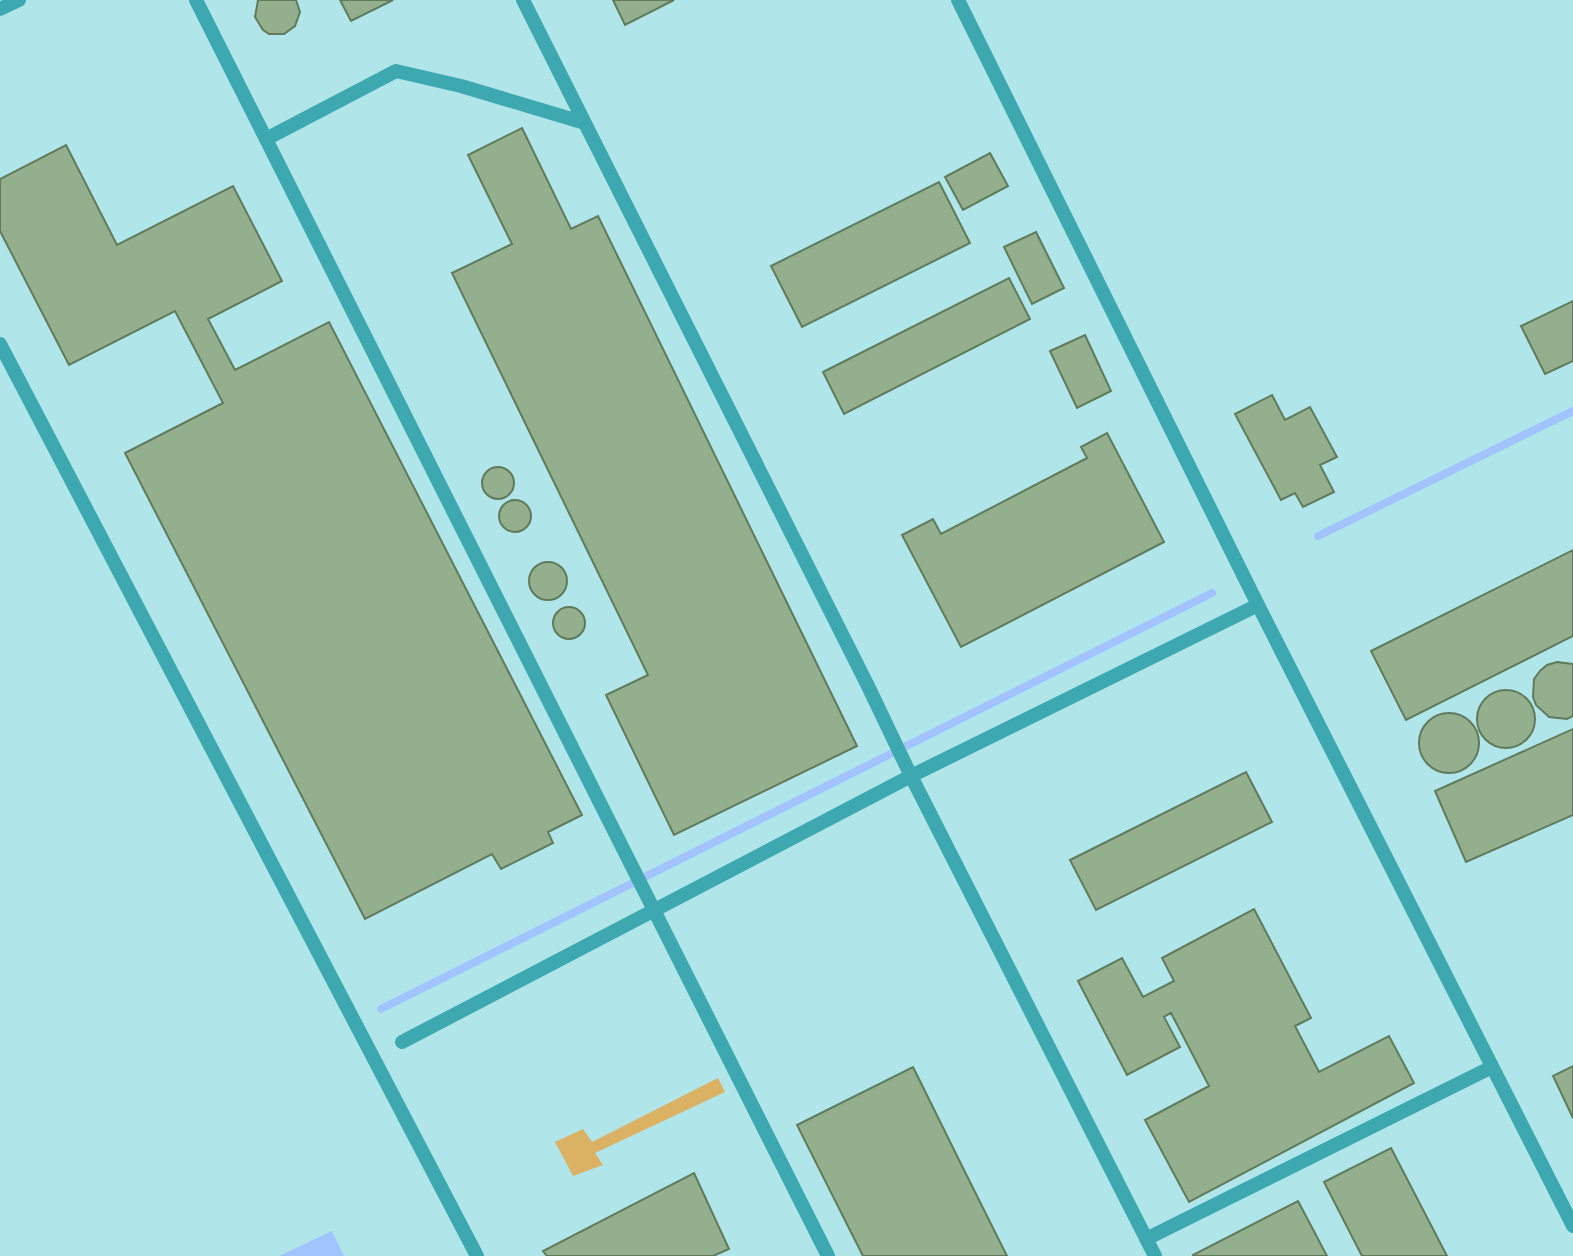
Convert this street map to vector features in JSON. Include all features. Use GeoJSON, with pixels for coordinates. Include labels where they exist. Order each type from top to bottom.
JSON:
{"type":"FeatureCollection","features":[{"type":"Feature","properties":{"kind":"lane"},"geometry":{"type":"LineString","coordinates":[[0,9],[19,0]]}},
{"type":"Feature","properties":{"kind":"lane"},"geometry":{"type":"LineString","coordinates":[[196,0],[828,1256]]}},
{"type":"Feature","properties":{"kind":"lane"},"geometry":{"type":"LineString","coordinates":[[523,0],[1155,1256]]}},
{"type":"Feature","properties":{"kind":"lane"},"geometry":{"type":"LineString","coordinates":[[958,0],[1258,605],[1573,1226]]}},
{"type":"Feature","properties":{"kind":"lane"},"geometry":{"type":"LineString","coordinates":[[266,139],[396,71],[461,86],[585,123]]}},
{"type":"Feature","properties":{"kind":"lane"},"geometry":{"type":"LineString","coordinates":[[0,344],[477,1256]]}},
{"type":"Feature","properties":{"kind":"lane"},"geometry":{"type":"LineString","coordinates":[[402,1042],[911,776],[1258,605]]}},
{"type":"Feature","properties":{"kind":"lane"},"geometry":{"type":"LineString","coordinates":[[1146,1239],[1492,1067]]}},
{"type":"Feature","properties":{"kind":"shaded area"},"geometry":{"type":"Polygon","coordinates":[[[718,1078],[725,1092],[595,1153],[603,1165],[573,1176],[555,1142],[583,1129],[592,1142],[718,1078]]]}},
{"type":"Feature","properties":{"kind":"water"},"geometry":{"type":"Polygon","coordinates":[[[332,1231],[344,1256],[279,1256],[332,1231]]]}},
{"type":"Feature","properties":{"kind":"building"},"geometry":{"type":"Polygon","coordinates":[[[258,0],[296,0],[300,12],[295,26],[284,34],[269,34],[263,30],[255,17],[258,0]]]}},
{"type":"Feature","properties":{"kind":"building"},"geometry":{"type":"Polygon","coordinates":[[[340,0],[393,0],[351,21],[340,0]]]}},
{"type":"Feature","properties":{"kind":"building"},"geometry":{"type":"Polygon","coordinates":[[[613,0],[674,0],[625,25],[613,0]]]}},
{"type":"Feature","properties":{"kind":"building"},"geometry":{"type":"Polygon","coordinates":[[[522,128],[571,229],[598,216],[857,746],[674,835],[606,695],[648,675],[452,273],[512,244],[468,155],[522,128]]]}},
{"type":"Feature","properties":{"kind":"building"},"geometry":{"type":"Polygon","coordinates":[[[66,145],[117,245],[233,186],[282,281],[208,319],[235,370],[329,322],[582,815],[548,832],[553,843],[501,869],[492,854],[365,919],[125,453],[223,403],[175,311],[69,365],[0,231],[0,179],[66,145]]]}},
{"type":"Feature","properties":{"kind":"building"},"geometry":{"type":"Polygon","coordinates":[[[990,153],[1008,186],[963,210],[945,177],[990,153]]]}},
{"type":"Feature","properties":{"kind":"building"},"geometry":{"type":"Polygon","coordinates":[[[939,182],[970,243],[802,327],[771,266],[939,182]]]}},
{"type":"Feature","properties":{"kind":"building"},"geometry":{"type":"Polygon","coordinates":[[[1036,232],[1064,288],[1032,304],[1004,247],[1036,232]]]}},
{"type":"Feature","properties":{"kind":"building"},"geometry":{"type":"Polygon","coordinates":[[[1009,278],[1030,319],[844,414],[823,372],[1009,278]]]}},
{"type":"Feature","properties":{"kind":"building"},"geometry":{"type":"Polygon","coordinates":[[[1573,301],[1573,361],[1545,374],[1521,326],[1573,301]]]}},
{"type":"Feature","properties":{"kind":"building"},"geometry":{"type":"Polygon","coordinates":[[[1085,335],[1111,391],[1077,408],[1050,351],[1085,335]]]}},
{"type":"Feature","properties":{"kind":"building"},"geometry":{"type":"Polygon","coordinates":[[[1272,395],[1285,420],[1310,407],[1337,457],[1320,465],[1334,492],[1303,507],[1295,493],[1281,500],[1235,414],[1272,395]]]}},
{"type":"Feature","properties":{"kind":"building"},"geometry":{"type":"Polygon","coordinates":[[[1107,433],[1164,542],[961,647],[902,535],[933,519],[941,534],[1087,458],[1081,447],[1107,433]]]}},
{"type":"Feature","properties":{"kind":"building"},"geometry":{"type":"Polygon","coordinates":[[[498,467],[509,472],[514,483],[509,494],[498,499],[487,494],[482,483],[487,472],[498,467]]]}},
{"type":"Feature","properties":{"kind":"building"},"geometry":{"type":"Polygon","coordinates":[[[515,500],[526,505],[531,516],[526,527],[515,532],[504,527],[499,516],[504,505],[515,500]]]}},
{"type":"Feature","properties":{"kind":"building"},"geometry":{"type":"Polygon","coordinates":[[[1573,550],[1573,636],[1406,720],[1371,651],[1573,550]]]}},
{"type":"Feature","properties":{"kind":"building"},"geometry":{"type":"Polygon","coordinates":[[[548,562],[561,568],[567,581],[561,594],[548,600],[535,594],[529,581],[535,568],[548,562]]]}},
{"type":"Feature","properties":{"kind":"building"},"geometry":{"type":"Polygon","coordinates":[[[569,607],[580,612],[585,623],[580,634],[569,639],[558,634],[553,623],[558,612],[569,607]]]}},
{"type":"Feature","properties":{"kind":"building"},"geometry":{"type":"Polygon","coordinates":[[[1557,662],[1573,664],[1573,716],[1567,719],[1549,717],[1536,705],[1533,697],[1534,679],[1547,665],[1557,662]]]}},
{"type":"Feature","properties":{"kind":"building"},"geometry":{"type":"Polygon","coordinates":[[[1506,690],[1526,699],[1535,719],[1526,739],[1506,748],[1486,739],[1477,719],[1486,699],[1506,690]]]}},
{"type":"Feature","properties":{"kind":"building"},"geometry":{"type":"Polygon","coordinates":[[[1449,713],[1460,715],[1470,722],[1477,732],[1477,754],[1470,764],[1460,771],[1449,773],[1438,771],[1428,764],[1421,754],[1419,743],[1421,732],[1428,722],[1438,715],[1449,713]]]}},
{"type":"Feature","properties":{"kind":"building"},"geometry":{"type":"Polygon","coordinates":[[[1573,729],[1573,815],[1466,862],[1435,791],[1573,729]]]}},
{"type":"Feature","properties":{"kind":"building"},"geometry":{"type":"Polygon","coordinates":[[[1246,772],[1272,822],[1096,910],[1070,860],[1246,772]]]}},
{"type":"Feature","properties":{"kind":"building"},"geometry":{"type":"Polygon","coordinates":[[[1254,909],[1311,1018],[1295,1026],[1319,1072],[1389,1036],[1414,1083],[1189,1202],[1145,1120],[1209,1086],[1171,1013],[1164,1017],[1180,1047],[1127,1075],[1078,981],[1122,958],[1143,997],[1174,981],[1162,958],[1254,909]]]}},
{"type":"Feature","properties":{"kind":"building"},"geometry":{"type":"Polygon","coordinates":[[[1573,1066],[1573,1118],[1553,1076],[1573,1066]]]}},
{"type":"Feature","properties":{"kind":"building"},"geometry":{"type":"Polygon","coordinates":[[[913,1067],[1007,1256],[863,1256],[797,1125],[913,1067]]]}},
{"type":"Feature","properties":{"kind":"building"},"geometry":{"type":"Polygon","coordinates":[[[1391,1148],[1447,1256],[1362,1256],[1324,1182],[1391,1148]]]}},
{"type":"Feature","properties":{"kind":"building"},"geometry":{"type":"Polygon","coordinates":[[[694,1173],[729,1249],[713,1256],[547,1256],[543,1251],[694,1173]]]}},
{"type":"Feature","properties":{"kind":"building"},"geometry":{"type":"Polygon","coordinates":[[[1298,1201],[1327,1256],[1193,1255],[1298,1201]]]}},
{"type":"Feature","properties":{"kind":"waterway"},"geometry":{"type":"LineString","coordinates":[[1318,536],[1573,411]]}},
{"type":"Feature","properties":{"kind":"waterway"},"geometry":{"type":"LineString","coordinates":[[381,1009],[1212,593]]}}]}
